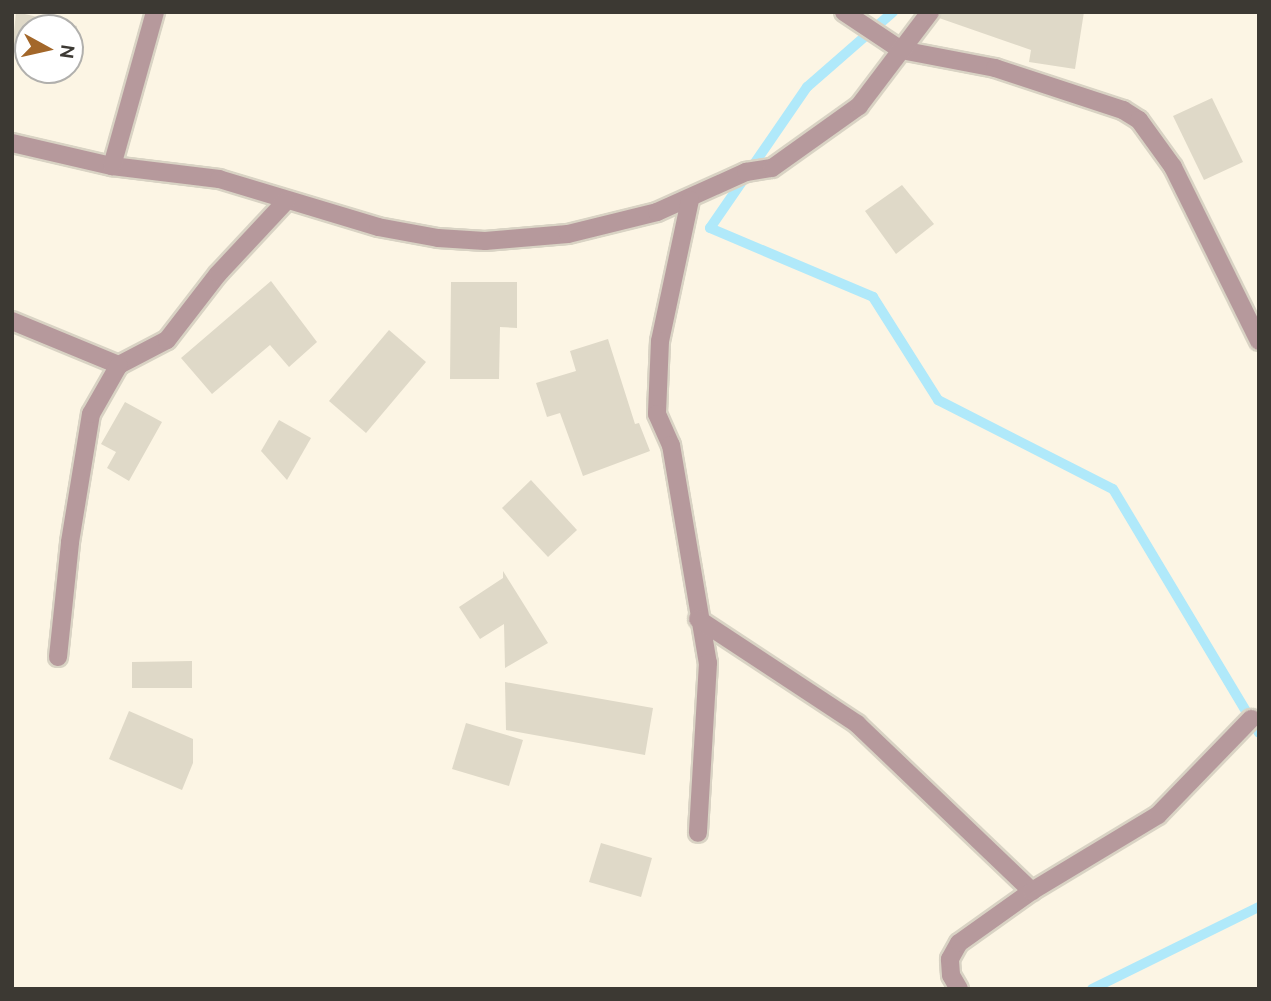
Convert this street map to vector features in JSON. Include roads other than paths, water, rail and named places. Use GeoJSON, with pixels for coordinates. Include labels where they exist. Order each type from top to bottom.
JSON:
{"type":"FeatureCollection","features":[{"type":"Feature","properties":{"kind":"street"},"geometry":{"type":"LineString","coordinates":[[111,166],[155,12]]}},
{"type":"Feature","properties":{"kind":"street"},"geometry":{"type":"LineString","coordinates":[[844,12],[901,50],[995,68],[1123,110],[1139,120],[1150,130],[1173,167],[1259,341]]}},
{"type":"Feature","properties":{"kind":"street"},"geometry":{"type":"LineString","coordinates":[[12,144],[111,166],[219,179],[378,227],[485,241],[568,234],[690,200],[746,172],[772,168],[859,106],[930,12]]}},
{"type":"Feature","properties":{"kind":"street"},"geometry":{"type":"LineString","coordinates":[[690,200],[660,341],[657,414],[671,444],[698,619],[708,663],[698,833]]}},
{"type":"Feature","properties":{"kind":"street"},"geometry":{"type":"LineString","coordinates":[[58,657],[69,542],[91,414],[119,365],[167,340],[218,274],[285,201]]}},
{"type":"Feature","properties":{"kind":"street"},"geometry":{"type":"LineString","coordinates":[[12,321],[119,365]]}},
{"type":"Feature","properties":{"kind":"street"},"geometry":{"type":"LineString","coordinates":[[698,619],[857,724],[1032,891]]}},
{"type":"Feature","properties":{"kind":"street"},"geometry":{"type":"LineString","coordinates":[[959,989],[951,975],[950,959],[959,943],[1032,891],[1158,815],[1251,719]]}},
{"type":"Feature","properties":{"kind":"waterway"},"geometry":{"type":"LineString","coordinates":[[893,12],[807,87],[710,228],[873,297],[938,400],[1113,489],[1259,733]]}},
{"type":"Feature","properties":{"kind":"waterway"},"geometry":{"type":"LineString","coordinates":[[1092,989],[1259,907]]}}]}
